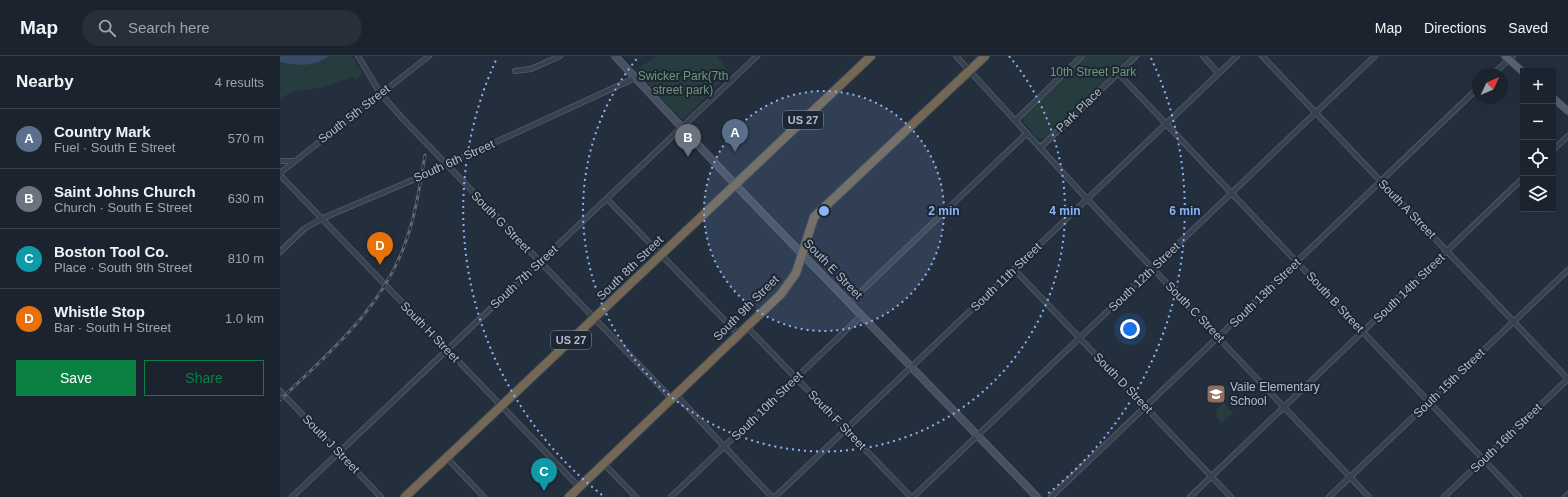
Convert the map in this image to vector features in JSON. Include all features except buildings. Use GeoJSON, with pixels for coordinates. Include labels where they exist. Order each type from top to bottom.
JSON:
{"type":"FeatureCollection","features":[{"type":"Feature","properties":{"kind":"highway","name":"South 8th Street"},"geometry":{"type":"LineString","coordinates":[[405,497],[871,56]]}},
{"type":"Feature","properties":{"kind":"highway","name":"South 9th Street"},"geometry":{"type":"LineString","coordinates":[[569,497],[787,287],[796,273],[814,217],[985,56]]}},
{"type":"Feature","properties":{"kind":"main road"},"geometry":{"type":"LineString","coordinates":[[1509,57],[1520,69]]}},
{"type":"Feature","properties":{"kind":"main road"},"geometry":{"type":"LineString","coordinates":[[1556,101],[1568,111]]}},
{"type":"Feature","properties":{"kind":"street","name":"South G Street"},"geometry":{"type":"LineString","coordinates":[[358,56],[380,93],[447,165],[540,262],[772,497]]}},
{"type":"Feature","properties":{"kind":"street","name":"South 5th Street"},"geometry":{"type":"LineString","coordinates":[[280,174],[294,161],[429,56]]}},
{"type":"Feature","properties":{"kind":"street"},"geometry":{"type":"LineString","coordinates":[[515,71],[531,69],[560,56]]}},
{"type":"Feature","properties":{"kind":"street","name":"South E Street"},"geometry":{"type":"LineString","coordinates":[[615,56],[1037,497]]}},
{"type":"Feature","properties":{"kind":"street","name":"South 7th Street"},"geometry":{"type":"LineString","coordinates":[[292,497],[757,56]]}},
{"type":"Feature","properties":{"kind":"street","name":"South C Street"},"geometry":{"type":"LineString","coordinates":[[956,56],[1026,134],[1369,497]]}},
{"type":"Feature","properties":{"kind":"street"},"geometry":{"type":"LineString","coordinates":[[1014,121],[1082,56]]}},
{"type":"Feature","properties":{"kind":"street","name":"Park Place"},"geometry":{"type":"LineString","coordinates":[[1040,148],[1136,56]]}},
{"type":"Feature","properties":{"kind":"street"},"geometry":{"type":"LineString","coordinates":[[1203,56],[1218,73]]}},
{"type":"Feature","properties":{"kind":"street","name":"South 11th Street"},"geometry":{"type":"LineString","coordinates":[[776,497],[1237,56]]}},
{"type":"Feature","properties":{"kind":"street","name":"South A Street"},"geometry":{"type":"LineString","coordinates":[[1262,56],[1568,379]]}},
{"type":"Feature","properties":{"kind":"street","name":"South 12th Street"},"geometry":{"type":"LineString","coordinates":[[912,497],[1375,56]]}},
{"type":"Feature","properties":{"kind":"street"},"geometry":{"type":"LineString","coordinates":[[1499,68],[1509,57]]}},
{"type":"Feature","properties":{"kind":"street","name":"South B Street"},"geometry":{"type":"LineString","coordinates":[[1118,73],[1519,497]]}},
{"type":"Feature","properties":{"kind":"street","name":"South 6th Street"},"geometry":{"type":"LineString","coordinates":[[280,252],[304,229],[321,220],[447,165],[635,78]]}},
{"type":"Feature","properties":{"kind":"street","name":"South 13th Street"},"geometry":{"type":"LineString","coordinates":[[1051,497],[1472,94]]}},
{"type":"Feature","properties":{"kind":"street"},"geometry":{"type":"LineString","coordinates":[[850,302],[1026,134]]}},
{"type":"Feature","properties":{"kind":"street"},"geometry":{"type":"LineString","coordinates":[[1556,147],[1568,136]]}},
{"type":"Feature","properties":{"kind":"street"},"geometry":{"type":"LineString","coordinates":[[280,161],[294,161]]}},
{"type":"Feature","properties":{"kind":"street","name":"South H Street"},"geometry":{"type":"LineString","coordinates":[[280,174],[321,220],[580,488]]}},
{"type":"Feature","properties":{"kind":"street","name":"South 14th Street"},"geometry":{"type":"LineString","coordinates":[[1190,497],[1520,181]]}},
{"type":"Feature","properties":{"kind":"street"},"geometry":{"type":"LineString","coordinates":[[607,199],[738,334]]}},
{"type":"Feature","properties":{"kind":"street","name":"South D Street"},"geometry":{"type":"LineString","coordinates":[[1014,269],[1231,497]]}},
{"type":"Feature","properties":{"kind":"street","name":"South 15th Street"},"geometry":{"type":"LineString","coordinates":[[1329,497],[1568,270]]}},
{"type":"Feature","properties":{"kind":"street","name":"South 10th Street"},"geometry":{"type":"LineString","coordinates":[[671,497],[862,315]]}},
{"type":"Feature","properties":{"kind":"street","name":"South F Street"},"geometry":{"type":"LineString","coordinates":[[746,326],[912,497]]}},
{"type":"Feature","properties":{"kind":"street","name":"South 16th Street"},"geometry":{"type":"LineString","coordinates":[[1444,497],[1568,379]]}},
{"type":"Feature","properties":{"kind":"street","name":"South J Street"},"geometry":{"type":"LineString","coordinates":[[280,391],[381,497]]}},
{"type":"Feature","properties":{"kind":"street"},"geometry":{"type":"LineString","coordinates":[[447,458],[484,497]]}},
{"type":"Feature","properties":{"kind":"street"},"geometry":{"type":"LineString","coordinates":[[604,464],[636,497]]}},
{"type":"Feature","properties":{"kind":"street"},"geometry":{"type":"LineString","coordinates":[[1565,497],[1568,494]]}},
{"type":"Feature","properties":{"kind":"green space"},"geometry":{"type":"Polygon","coordinates":[[[329,56],[352,56],[362,73],[356,80],[354,77],[320,88],[291,92],[280,99],[280,62],[305,64],[318,62],[329,56]]]}},
{"type":"Feature","properties":{"kind":"green space","name":"Swicker Park(7th street park)"},"geometry":{"type":"Polygon","coordinates":[[[656,56],[717,56],[730,73],[682,120],[636,70],[656,56]]]}},
{"type":"Feature","properties":{"kind":"green space","name":"10th Street Park"},"geometry":{"type":"Polygon","coordinates":[[[1087,56],[1131,56],[1045,138],[1038,139],[1024,123],[1023,118],[1087,56]]]}},
{"type":"Feature","properties":{"kind":"green space"},"geometry":{"type":"Polygon","coordinates":[[[1223,403],[1233,413],[1222,423],[1217,417],[1216,410],[1223,403]]]}},
{"type":"Feature","properties":{"kind":"water"},"geometry":{"type":"Polygon","coordinates":[[[280,56],[329,56],[312,64],[299,65],[280,62],[280,56]]]}},
{"type":"Feature","properties":{"kind":"railway"},"geometry":{"type":"LineString","coordinates":[[280,400],[353,328],[384,287],[396,265],[406,241],[417,198],[425,155]]}},
{"type":"Feature","properties":{"kind":"place","name":"Country Mark"},"geometry":{"type":"Point","coordinates":[735,152]}},
{"type":"Feature","properties":{"kind":"place","name":"Saint Johns Church"},"geometry":{"type":"Point","coordinates":[688,157]}},
{"type":"Feature","properties":{"kind":"place","name":"Whistle Stop"},"geometry":{"type":"Point","coordinates":[380,265]}},
{"type":"Feature","properties":{"kind":"place","name":"Vaile Elementary School"},"geometry":{"type":"Point","coordinates":[1216,394]}},
{"type":"Feature","properties":{"kind":"place","name":"Boston Tool Co."},"geometry":{"type":"Point","coordinates":[544,491]}}]}
